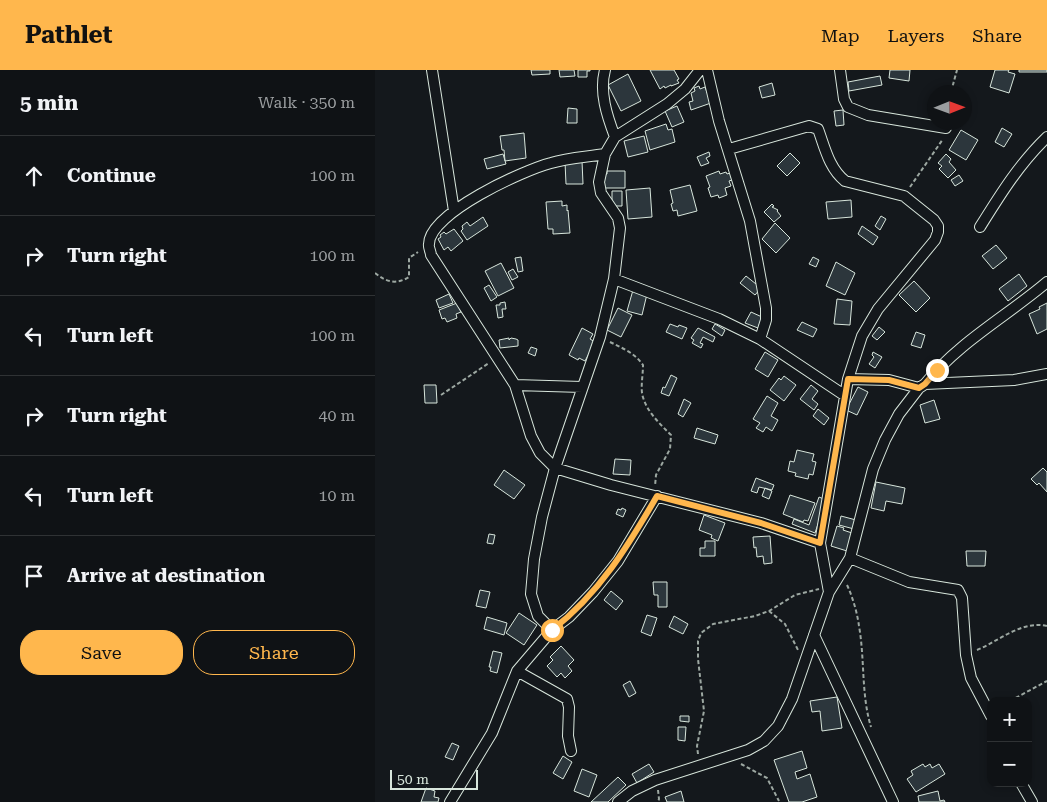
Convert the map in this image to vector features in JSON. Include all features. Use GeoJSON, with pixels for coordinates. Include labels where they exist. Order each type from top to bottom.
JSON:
{"type":"FeatureCollection","features":[{"type":"Feature","properties":{"kind":"street"},"geometry":{"type":"LineString","coordinates":[[432,70],[455,210]]}},
{"type":"Feature","properties":{"kind":"street"},"geometry":{"type":"LineString","coordinates":[[605,70],[602,83],[608,118],[615,137]]}},
{"type":"Feature","properties":{"kind":"street"},"geometry":{"type":"LineString","coordinates":[[552,630],[538,616],[531,594],[534,559],[542,517],[555,468],[600,337],[614,279],[619,228],[618,218],[601,192],[599,182],[605,154],[615,137],[667,104],[685,89],[700,70]]}},
{"type":"Feature","properties":{"kind":"street"},"geometry":{"type":"LineString","coordinates":[[707,70],[719,121],[750,221],[766,308],[766,320],[760,339]]}},
{"type":"Feature","properties":{"kind":"street"},"geometry":{"type":"LineString","coordinates":[[840,70],[844,98],[848,107],[869,115],[927,125]]}},
{"type":"Feature","properties":{"kind":"street"},"geometry":{"type":"LineString","coordinates":[[729,149],[809,126],[818,129],[837,175],[845,181],[903,196],[935,220],[938,226],[935,240],[878,309],[861,336],[848,379],[820,543],[829,589]]}},
{"type":"Feature","properties":{"kind":"street"},"geometry":{"type":"LineString","coordinates":[[980,228],[1011,176],[1032,151],[1047,137]]}},
{"type":"Feature","properties":{"kind":"street"},"geometry":{"type":"LineString","coordinates":[[605,154],[551,163],[490,188],[455,210],[435,229],[428,244],[431,255],[515,385],[531,436],[540,453],[555,468],[611,486],[761,523],[820,543]]}},
{"type":"Feature","properties":{"kind":"street"},"geometry":{"type":"LineString","coordinates":[[614,279],[719,319],[760,339],[844,395]]}},
{"type":"Feature","properties":{"kind":"street"},"geometry":{"type":"LineString","coordinates":[[618,802],[633,791],[655,780],[748,750],[763,741],[777,726],[792,699],[829,589],[850,558],[873,469],[899,414],[922,386],[960,348],[1047,282]]}},
{"type":"Feature","properties":{"kind":"street"},"geometry":{"type":"LineString","coordinates":[[848,379],[889,380],[922,386],[1013,380],[1047,374]]}},
{"type":"Feature","properties":{"kind":"street"},"geometry":{"type":"LineString","coordinates":[[515,385],[582,386]]}},
{"type":"Feature","properties":{"kind":"street"},"geometry":{"type":"LineString","coordinates":[[449,802],[492,733],[517,671],[552,630],[569,617],[593,592],[635,534],[657,496]]}},
{"type":"Feature","properties":{"kind":"street"},"geometry":{"type":"LineString","coordinates":[[850,558],[909,582],[958,590],[963,598],[966,655],[971,678],[987,708]]}},
{"type":"Feature","properties":{"kind":"street"},"geometry":{"type":"LineString","coordinates":[[814,635],[893,802]]}},
{"type":"Feature","properties":{"kind":"street"},"geometry":{"type":"LineString","coordinates":[[517,671],[567,699],[569,706],[568,736],[571,751]]}},
{"type":"Feature","properties":{"kind":"street"},"geometry":{"type":"LineString","coordinates":[[1023,787],[1032,802]]}},
{"type":"Feature","properties":{"kind":"path"},"geometry":{"type":"LineString","coordinates":[[953,85],[957,70]]}},
{"type":"Feature","properties":{"kind":"path"},"geometry":{"type":"LineString","coordinates":[[903,196],[942,141],[945,130]]}},
{"type":"Feature","properties":{"kind":"path"},"geometry":{"type":"LineString","coordinates":[[375,273],[386,281],[400,282],[409,277],[409,258],[428,244]]}},
{"type":"Feature","properties":{"kind":"path"},"geometry":{"type":"LineString","coordinates":[[600,337],[627,350],[641,361],[643,365],[642,393],[646,405],[671,435],[670,449],[656,475],[657,496]]}},
{"type":"Feature","properties":{"kind":"path"},"geometry":{"type":"LineString","coordinates":[[441,395],[497,358]]}},
{"type":"Feature","properties":{"kind":"path"},"geometry":{"type":"LineString","coordinates":[[841,571],[852,597],[859,626],[865,709],[872,732]]}},
{"type":"Feature","properties":{"kind":"path"},"geometry":{"type":"LineString","coordinates":[[699,765],[697,746],[704,711],[698,660],[698,640],[701,633],[713,624],[755,616],[769,611],[795,595],[829,589]]}},
{"type":"Feature","properties":{"kind":"path"},"geometry":{"type":"LineString","coordinates":[[769,611],[785,624],[804,664]]}},
{"type":"Feature","properties":{"kind":"path"},"geometry":{"type":"LineString","coordinates":[[966,655],[1018,629],[1039,624],[1047,626]]}},
{"type":"Feature","properties":{"kind":"path"},"geometry":{"type":"LineString","coordinates":[[1017,697],[1047,681]]}},
{"type":"Feature","properties":{"kind":"path"},"geometry":{"type":"LineString","coordinates":[[729,756],[767,778],[779,801]]}},
{"type":"Feature","properties":{"kind":"building"},"geometry":{"type":"Polygon","coordinates":[[[531,70],[550,70],[550,74],[532,75],[531,70]]]}},
{"type":"Feature","properties":{"kind":"building"},"geometry":{"type":"Polygon","coordinates":[[[559,70],[574,70],[575,76],[560,77],[559,70]]]}},
{"type":"Feature","properties":{"kind":"building"},"geometry":{"type":"Polygon","coordinates":[[[578,70],[590,71],[587,71],[587,77],[578,77],[578,70]]]}},
{"type":"Feature","properties":{"kind":"building"},"geometry":{"type":"Polygon","coordinates":[[[650,70],[674,70],[679,83],[665,88],[664,86],[660,89],[650,70]]]}},
{"type":"Feature","properties":{"kind":"building"},"geometry":{"type":"Polygon","coordinates":[[[890,70],[910,70],[909,81],[889,78],[890,70]]]}},
{"type":"Feature","properties":{"kind":"building"},"geometry":{"type":"Polygon","coordinates":[[[995,70],[1009,70],[1008,72],[1015,74],[1009,93],[990,87],[995,70]]]}},
{"type":"Feature","properties":{"kind":"building"},"geometry":{"type":"Polygon","coordinates":[[[1019,70],[1047,70],[1047,72],[1019,72],[1019,70]]]}},
{"type":"Feature","properties":{"kind":"building"},"geometry":{"type":"Polygon","coordinates":[[[628,74],[641,101],[621,111],[608,85],[628,74]]]}},
{"type":"Feature","properties":{"kind":"building"},"geometry":{"type":"Polygon","coordinates":[[[880,76],[882,85],[849,91],[848,82],[880,76]]]}},
{"type":"Feature","properties":{"kind":"building"},"geometry":{"type":"Polygon","coordinates":[[[772,83],[775,95],[762,98],[759,87],[772,83]]]}},
{"type":"Feature","properties":{"kind":"building"},"geometry":{"type":"Polygon","coordinates":[[[699,86],[700,89],[705,87],[711,103],[691,110],[689,102],[693,101],[691,93],[695,91],[694,88],[699,86]]]}},
{"type":"Feature","properties":{"kind":"building"},"geometry":{"type":"Polygon","coordinates":[[[677,106],[684,122],[672,127],[665,111],[677,106]]]}},
{"type":"Feature","properties":{"kind":"building"},"geometry":{"type":"Polygon","coordinates":[[[568,108],[577,109],[577,123],[567,123],[568,108]]]}},
{"type":"Feature","properties":{"kind":"building"},"geometry":{"type":"Polygon","coordinates":[[[843,110],[844,125],[836,126],[834,111],[843,110]]]}},
{"type":"Feature","properties":{"kind":"building"},"geometry":{"type":"Polygon","coordinates":[[[666,124],[668,130],[672,129],[675,142],[650,150],[645,131],[666,124]]]}},
{"type":"Feature","properties":{"kind":"building"},"geometry":{"type":"Polygon","coordinates":[[[1002,128],[1012,134],[1004,147],[995,142],[1002,128]]]}},
{"type":"Feature","properties":{"kind":"building"},"geometry":{"type":"Polygon","coordinates":[[[961,130],[978,140],[966,160],[949,150],[961,130]]]}},
{"type":"Feature","properties":{"kind":"building"},"geometry":{"type":"Polygon","coordinates":[[[524,133],[526,158],[505,161],[500,136],[524,133]]]}},
{"type":"Feature","properties":{"kind":"building"},"geometry":{"type":"Polygon","coordinates":[[[644,136],[648,152],[628,157],[624,141],[644,136]]]}},
{"type":"Feature","properties":{"kind":"building"},"geometry":{"type":"Polygon","coordinates":[[[709,152],[710,156],[706,158],[709,163],[701,166],[697,157],[709,152]]]}},
{"type":"Feature","properties":{"kind":"building"},"geometry":{"type":"Polygon","coordinates":[[[790,153],[800,163],[787,176],[777,166],[790,153]]]}},
{"type":"Feature","properties":{"kind":"building"},"geometry":{"type":"Polygon","coordinates":[[[503,154],[506,164],[487,169],[484,159],[503,154]]]}},
{"type":"Feature","properties":{"kind":"building"},"geometry":{"type":"Polygon","coordinates":[[[946,154],[951,159],[949,162],[956,170],[948,178],[939,169],[942,166],[938,163],[946,154]]]}},
{"type":"Feature","properties":{"kind":"building"},"geometry":{"type":"Polygon","coordinates":[[[582,161],[583,184],[566,184],[565,162],[582,161]]]}},
{"type":"Feature","properties":{"kind":"building"},"geometry":{"type":"Polygon","coordinates":[[[607,171],[625,171],[625,188],[602,188],[602,174],[607,174],[607,171]]]}},
{"type":"Feature","properties":{"kind":"building"},"geometry":{"type":"Polygon","coordinates":[[[719,171],[720,174],[730,173],[732,180],[729,181],[731,186],[725,188],[727,195],[719,198],[718,195],[711,197],[706,176],[719,171]]]}},
{"type":"Feature","properties":{"kind":"building"},"geometry":{"type":"Polygon","coordinates":[[[959,175],[963,181],[955,186],[951,180],[959,175]]]}},
{"type":"Feature","properties":{"kind":"building"},"geometry":{"type":"Polygon","coordinates":[[[690,185],[697,211],[678,216],[677,210],[673,211],[670,190],[690,185]]]}},
{"type":"Feature","properties":{"kind":"building"},"geometry":{"type":"Polygon","coordinates":[[[650,188],[652,217],[628,219],[626,190],[650,188]]]}},
{"type":"Feature","properties":{"kind":"building"},"geometry":{"type":"Polygon","coordinates":[[[612,191],[622,191],[622,206],[612,206],[612,191]]]}},
{"type":"Feature","properties":{"kind":"building"},"geometry":{"type":"Polygon","coordinates":[[[851,200],[852,217],[828,219],[826,202],[851,200]]]}},
{"type":"Feature","properties":{"kind":"building"},"geometry":{"type":"Polygon","coordinates":[[[562,201],[562,206],[567,205],[570,233],[553,234],[553,229],[548,229],[546,202],[562,201]]]}},
{"type":"Feature","properties":{"kind":"building"},"geometry":{"type":"Polygon","coordinates":[[[772,204],[774,206],[772,207],[778,210],[781,216],[774,222],[764,212],[772,204]]]}},
{"type":"Feature","properties":{"kind":"building"},"geometry":{"type":"Polygon","coordinates":[[[881,216],[886,219],[880,230],[875,226],[881,216]]]}},
{"type":"Feature","properties":{"kind":"building"},"geometry":{"type":"Polygon","coordinates":[[[483,217],[488,226],[467,240],[461,231],[463,229],[462,226],[467,222],[470,226],[483,217]]]}},
{"type":"Feature","properties":{"kind":"building"},"geometry":{"type":"Polygon","coordinates":[[[775,223],[790,238],[776,253],[762,239],[775,223]]]}},
{"type":"Feature","properties":{"kind":"building"},"geometry":{"type":"Polygon","coordinates":[[[862,226],[878,237],[873,245],[858,234],[862,226]]]}},
{"type":"Feature","properties":{"kind":"building"},"geometry":{"type":"Polygon","coordinates":[[[454,229],[463,241],[451,251],[448,247],[444,250],[438,239],[444,232],[446,234],[454,229]]]}},
{"type":"Feature","properties":{"kind":"building"},"geometry":{"type":"Polygon","coordinates":[[[996,245],[1007,258],[993,269],[982,256],[996,245]]]}},
{"type":"Feature","properties":{"kind":"building"},"geometry":{"type":"Polygon","coordinates":[[[521,257],[523,271],[518,272],[515,258],[521,257]]]}},
{"type":"Feature","properties":{"kind":"building"},"geometry":{"type":"Polygon","coordinates":[[[813,257],[819,260],[816,267],[809,264],[813,257]]]}},
{"type":"Feature","properties":{"kind":"building"},"geometry":{"type":"Polygon","coordinates":[[[836,262],[855,273],[845,295],[826,286],[836,262]]]}},
{"type":"Feature","properties":{"kind":"building"},"geometry":{"type":"Polygon","coordinates":[[[501,263],[514,288],[498,296],[485,271],[501,263]]]}},
{"type":"Feature","properties":{"kind":"building"},"geometry":{"type":"Polygon","coordinates":[[[513,269],[518,277],[512,280],[508,272],[513,269]]]}},
{"type":"Feature","properties":{"kind":"building"},"geometry":{"type":"Polygon","coordinates":[[[1019,274],[1027,286],[1008,301],[999,289],[1019,274]]]}},
{"type":"Feature","properties":{"kind":"building"},"geometry":{"type":"Polygon","coordinates":[[[746,276],[761,288],[755,295],[740,283],[746,276]]]}},
{"type":"Feature","properties":{"kind":"building"},"geometry":{"type":"Polygon","coordinates":[[[914,281],[930,298],[916,312],[899,295],[914,281]]]}},
{"type":"Feature","properties":{"kind":"building"},"geometry":{"type":"Polygon","coordinates":[[[489,285],[497,297],[491,301],[484,288],[489,285]]]}},
{"type":"Feature","properties":{"kind":"building"},"geometry":{"type":"Polygon","coordinates":[[[633,290],[647,294],[642,315],[627,311],[633,290]]]}},
{"type":"Feature","properties":{"kind":"building"},"geometry":{"type":"Polygon","coordinates":[[[449,294],[453,303],[439,308],[436,300],[449,294]]]}},
{"type":"Feature","properties":{"kind":"building"},"geometry":{"type":"Polygon","coordinates":[[[837,299],[852,301],[850,325],[834,324],[837,299]]]}},
{"type":"Feature","properties":{"kind":"building"},"geometry":{"type":"Polygon","coordinates":[[[505,302],[506,309],[502,309],[503,317],[498,318],[496,305],[505,302]]]}},
{"type":"Feature","properties":{"kind":"building"},"geometry":{"type":"Polygon","coordinates":[[[457,303],[461,312],[456,314],[457,318],[447,322],[445,318],[442,319],[439,310],[457,303]]]}},
{"type":"Feature","properties":{"kind":"building"},"geometry":{"type":"Polygon","coordinates":[[[1047,303],[1047,329],[1037,334],[1029,314],[1047,303]]]}},
{"type":"Feature","properties":{"kind":"building"},"geometry":{"type":"Polygon","coordinates":[[[618,308],[632,315],[621,337],[607,330],[618,308]]]}},
{"type":"Feature","properties":{"kind":"building"},"geometry":{"type":"Polygon","coordinates":[[[751,312],[762,317],[758,328],[745,323],[751,312]]]}},
{"type":"Feature","properties":{"kind":"building"},"geometry":{"type":"Polygon","coordinates":[[[802,322],[817,329],[813,337],[797,330],[802,322]]]}},
{"type":"Feature","properties":{"kind":"building"},"geometry":{"type":"Polygon","coordinates":[[[670,324],[687,328],[682,339],[666,332],[670,324]]]}},
{"type":"Feature","properties":{"kind":"building"},"geometry":{"type":"Polygon","coordinates":[[[715,324],[725,330],[722,336],[712,329],[715,324]]]}},
{"type":"Feature","properties":{"kind":"building"},"geometry":{"type":"Polygon","coordinates":[[[879,327],[885,332],[877,340],[872,336],[879,327]]]}},
{"type":"Feature","properties":{"kind":"building"},"geometry":{"type":"Polygon","coordinates":[[[582,328],[593,334],[590,339],[595,342],[585,361],[579,358],[578,360],[569,355],[582,328]]]}},
{"type":"Feature","properties":{"kind":"building"},"geometry":{"type":"Polygon","coordinates":[[[698,328],[715,337],[713,342],[703,337],[700,343],[703,344],[701,348],[692,343],[694,340],[691,338],[698,328]]]}},
{"type":"Feature","properties":{"kind":"building"},"geometry":{"type":"Polygon","coordinates":[[[916,332],[925,335],[921,348],[911,345],[916,332]]]}},
{"type":"Feature","properties":{"kind":"building"},"geometry":{"type":"Polygon","coordinates":[[[509,338],[509,340],[511,338],[518,340],[518,346],[500,348],[499,340],[509,338]]]}},
{"type":"Feature","properties":{"kind":"building"},"geometry":{"type":"Polygon","coordinates":[[[531,347],[537,349],[535,356],[528,353],[531,347]]]}},
{"type":"Feature","properties":{"kind":"building"},"geometry":{"type":"Polygon","coordinates":[[[765,352],[778,360],[768,377],[755,369],[765,352]]]}},
{"type":"Feature","properties":{"kind":"building"},"geometry":{"type":"Polygon","coordinates":[[[873,352],[882,357],[875,368],[869,364],[874,357],[872,355],[873,352]]]}},
{"type":"Feature","properties":{"kind":"building"},"geometry":{"type":"Polygon","coordinates":[[[671,375],[677,378],[669,396],[661,393],[671,375]]]}},
{"type":"Feature","properties":{"kind":"building"},"geometry":{"type":"Polygon","coordinates":[[[784,376],[796,385],[784,401],[770,390],[779,378],[781,380],[784,376]]]}},
{"type":"Feature","properties":{"kind":"building"},"geometry":{"type":"Polygon","coordinates":[[[424,385],[436,385],[437,403],[425,403],[424,385]]]}},
{"type":"Feature","properties":{"kind":"building"},"geometry":{"type":"Polygon","coordinates":[[[811,385],[818,391],[812,399],[818,404],[814,410],[800,399],[811,385]]]}},
{"type":"Feature","properties":{"kind":"building"},"geometry":{"type":"Polygon","coordinates":[[[858,387],[868,392],[857,415],[846,410],[858,387]]]}},
{"type":"Feature","properties":{"kind":"building"},"geometry":{"type":"Polygon","coordinates":[[[767,396],[778,403],[771,416],[778,420],[772,431],[766,427],[763,432],[756,428],[760,423],[753,419],[767,396]]]}},
{"type":"Feature","properties":{"kind":"building"},"geometry":{"type":"Polygon","coordinates":[[[684,399],[691,403],[683,417],[678,414],[684,399]]]}},
{"type":"Feature","properties":{"kind":"building"},"geometry":{"type":"Polygon","coordinates":[[[934,400],[940,419],[925,423],[920,405],[934,400]]]}},
{"type":"Feature","properties":{"kind":"building"},"geometry":{"type":"Polygon","coordinates":[[[818,409],[829,418],[824,425],[813,416],[818,409]]]}},
{"type":"Feature","properties":{"kind":"building"},"geometry":{"type":"Polygon","coordinates":[[[697,428],[718,435],[715,444],[694,438],[697,428]]]}},
{"type":"Feature","properties":{"kind":"building"},"geometry":{"type":"Polygon","coordinates":[[[797,450],[814,454],[812,461],[816,462],[813,475],[809,474],[808,479],[795,476],[796,473],[788,471],[790,461],[794,462],[797,450]]]}},
{"type":"Feature","properties":{"kind":"building"},"geometry":{"type":"Polygon","coordinates":[[[615,459],[631,460],[630,475],[613,474],[615,459]]]}},
{"type":"Feature","properties":{"kind":"building"},"geometry":{"type":"Polygon","coordinates":[[[1043,468],[1047,472],[1047,492],[1039,483],[1037,485],[1031,479],[1043,468]]]}},
{"type":"Feature","properties":{"kind":"building"},"geometry":{"type":"Polygon","coordinates":[[[504,470],[525,485],[514,499],[494,485],[504,470]]]}},
{"type":"Feature","properties":{"kind":"building"},"geometry":{"type":"Polygon","coordinates":[[[756,478],[774,485],[772,490],[759,487],[757,493],[751,491],[756,478]]]}},
{"type":"Feature","properties":{"kind":"building"},"geometry":{"type":"Polygon","coordinates":[[[876,482],[905,488],[902,504],[886,501],[884,511],[871,508],[876,482]]]}},
{"type":"Feature","properties":{"kind":"building"},"geometry":{"type":"Polygon","coordinates":[[[765,488],[772,491],[769,499],[762,496],[765,488]]]}},
{"type":"Feature","properties":{"kind":"building"},"geometry":{"type":"Polygon","coordinates":[[[790,495],[815,503],[808,521],[804,520],[803,522],[783,514],[790,495]]]}},
{"type":"Feature","properties":{"kind":"building"},"geometry":{"type":"Polygon","coordinates":[[[819,497],[826,500],[815,533],[792,524],[794,519],[809,525],[819,497]]]}},
{"type":"Feature","properties":{"kind":"building"},"geometry":{"type":"Polygon","coordinates":[[[622,508],[626,510],[623,517],[616,514],[618,509],[621,510],[622,508]]]}},
{"type":"Feature","properties":{"kind":"building"},"geometry":{"type":"Polygon","coordinates":[[[704,515],[725,523],[718,541],[711,538],[712,535],[699,530],[704,515]]]}},
{"type":"Feature","properties":{"kind":"building"},"geometry":{"type":"Polygon","coordinates":[[[841,516],[856,520],[854,529],[839,525],[841,516]]]}},
{"type":"Feature","properties":{"kind":"building"},"geometry":{"type":"Polygon","coordinates":[[[837,526],[852,533],[847,551],[831,546],[837,526]]]}},
{"type":"Feature","properties":{"kind":"building"},"geometry":{"type":"Polygon","coordinates":[[[489,534],[495,535],[493,544],[487,543],[489,534]]]}},
{"type":"Feature","properties":{"kind":"building"},"geometry":{"type":"Polygon","coordinates":[[[770,536],[772,563],[764,564],[763,556],[757,557],[753,537],[770,536]]]}},
{"type":"Feature","properties":{"kind":"building"},"geometry":{"type":"Polygon","coordinates":[[[705,541],[715,541],[715,556],[700,556],[700,548],[705,548],[705,541]]]}},
{"type":"Feature","properties":{"kind":"building"},"geometry":{"type":"Polygon","coordinates":[[[966,551],[986,551],[985,566],[967,566],[966,551]]]}},
{"type":"Feature","properties":{"kind":"building"},"geometry":{"type":"Polygon","coordinates":[[[653,582],[667,582],[667,607],[658,607],[658,595],[654,595],[653,582]]]}},
{"type":"Feature","properties":{"kind":"building"},"geometry":{"type":"Polygon","coordinates":[[[480,590],[490,592],[486,608],[476,606],[480,590]]]}},
{"type":"Feature","properties":{"kind":"building"},"geometry":{"type":"Polygon","coordinates":[[[611,591],[623,601],[616,610],[604,600],[611,591]]]}},
{"type":"Feature","properties":{"kind":"building"},"geometry":{"type":"Polygon","coordinates":[[[519,613],[537,625],[524,645],[506,633],[519,613]]]}},
{"type":"Feature","properties":{"kind":"building"},"geometry":{"type":"Polygon","coordinates":[[[647,615],[657,618],[651,636],[641,632],[647,615]]]}},
{"type":"Feature","properties":{"kind":"building"},"geometry":{"type":"Polygon","coordinates":[[[674,616],[688,624],[683,634],[669,627],[674,616]]]}},
{"type":"Feature","properties":{"kind":"building"},"geometry":{"type":"Polygon","coordinates":[[[487,617],[507,623],[504,635],[484,629],[487,617]]]}},
{"type":"Feature","properties":{"kind":"building"},"geometry":{"type":"Polygon","coordinates":[[[561,646],[574,660],[568,666],[572,671],[565,678],[561,673],[557,677],[547,666],[553,660],[550,657],[561,646]]]}},
{"type":"Feature","properties":{"kind":"building"},"geometry":{"type":"Polygon","coordinates":[[[493,651],[502,653],[497,673],[490,671],[491,667],[489,667],[493,651]]]}},
{"type":"Feature","properties":{"kind":"building"},"geometry":{"type":"Polygon","coordinates":[[[630,681],[636,693],[629,697],[623,685],[630,681]]]}},
{"type":"Feature","properties":{"kind":"building"},"geometry":{"type":"Polygon","coordinates":[[[837,697],[842,728],[822,731],[820,711],[812,712],[810,701],[837,697]]]}},
{"type":"Feature","properties":{"kind":"building"},"geometry":{"type":"Polygon","coordinates":[[[680,716],[689,716],[689,722],[680,721],[680,716]]]}},
{"type":"Feature","properties":{"kind":"building"},"geometry":{"type":"Polygon","coordinates":[[[678,727],[686,727],[685,741],[678,740],[678,727]]]}},
{"type":"Feature","properties":{"kind":"building"},"geometry":{"type":"Polygon","coordinates":[[[452,743],[459,746],[453,760],[445,757],[452,743]]]}},
{"type":"Feature","properties":{"kind":"building"},"geometry":{"type":"Polygon","coordinates":[[[802,751],[807,768],[795,772],[797,779],[810,774],[817,797],[802,802],[789,802],[774,760],[802,751]]]}},
{"type":"Feature","properties":{"kind":"building"},"geometry":{"type":"Polygon","coordinates":[[[563,756],[572,762],[563,779],[553,773],[563,756]]]}},
{"type":"Feature","properties":{"kind":"building"},"geometry":{"type":"Polygon","coordinates":[[[649,764],[654,772],[637,783],[632,774],[649,764]]]}},
{"type":"Feature","properties":{"kind":"building"},"geometry":{"type":"Polygon","coordinates":[[[923,764],[925,767],[930,764],[932,768],[939,764],[945,774],[916,792],[907,779],[913,775],[911,771],[923,764]]]}},
{"type":"Feature","properties":{"kind":"building"},"geometry":{"type":"Polygon","coordinates":[[[582,769],[597,775],[589,797],[574,791],[582,769]]]}},
{"type":"Feature","properties":{"kind":"building"},"geometry":{"type":"Polygon","coordinates":[[[618,777],[626,785],[608,802],[591,802],[618,777]]]}},
{"type":"Feature","properties":{"kind":"building"},"geometry":{"type":"Polygon","coordinates":[[[426,788],[435,791],[434,797],[439,798],[438,802],[421,802],[426,788]]]}},
{"type":"Feature","properties":{"kind":"building"},"geometry":{"type":"Polygon","coordinates":[[[681,791],[684,802],[667,802],[665,797],[681,791]]]}},
{"type":"Feature","properties":{"kind":"building"},"geometry":{"type":"Polygon","coordinates":[[[938,791],[940,801],[944,800],[945,802],[919,802],[918,796],[938,791]]]}},
{"type":"Feature","properties":{"kind":"route"},"geometry":{"type":"LineString","coordinates":[[552,630],[569,617],[593,592],[618,561],[657,496],[761,523],[820,543],[848,379],[889,380],[919,388],[937,370]]}}]}
